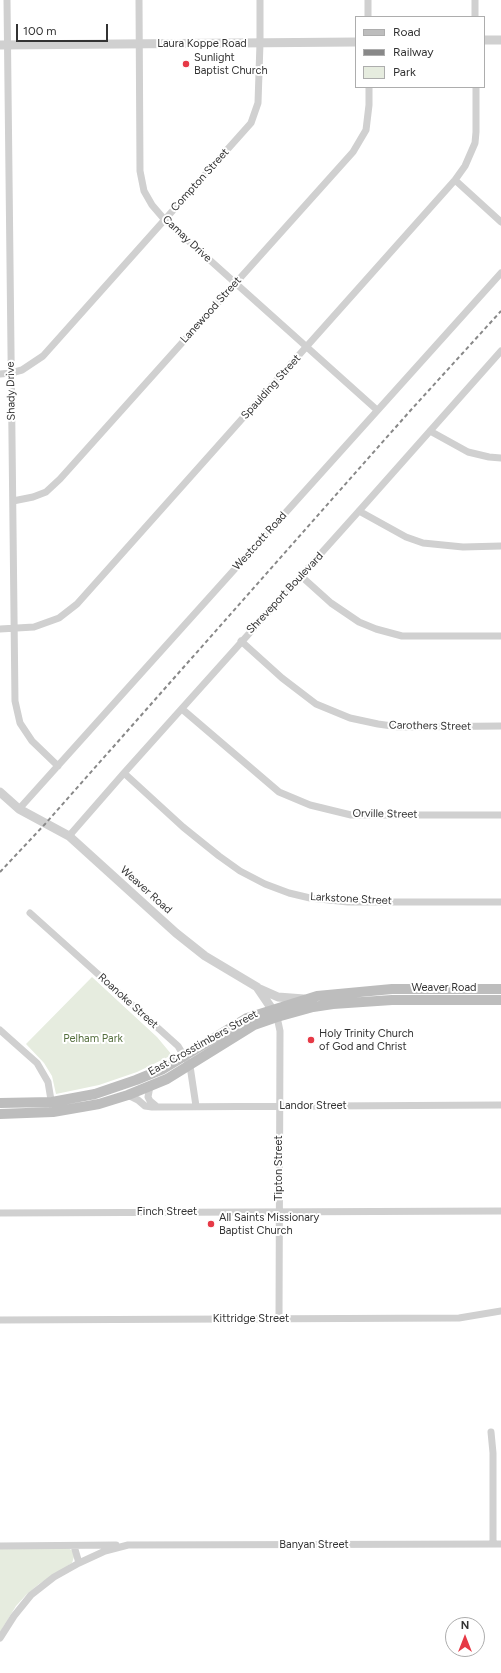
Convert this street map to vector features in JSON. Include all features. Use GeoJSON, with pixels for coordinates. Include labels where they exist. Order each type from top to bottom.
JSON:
{"type":"FeatureCollection","features":[{"type":"Feature","properties":{"kind":"main road","name":"Weaver Road"},"geometry":{"type":"LineString","coordinates":[[275,1013],[304,999],[332,993],[392,989],[501,989]]}},
{"type":"Feature","properties":{"kind":"main road"},"geometry":{"type":"LineString","coordinates":[[418,1000],[419,989]]}},
{"type":"Feature","properties":{"kind":"main road","name":"Weaver Road"},"geometry":{"type":"LineString","coordinates":[[275,1013],[334,1004],[392,1000],[501,1000]]}},
{"type":"Feature","properties":{"kind":"main road","name":"East Crosstimbers Street"},"geometry":{"type":"LineString","coordinates":[[0,1104],[52,1107],[95,1094],[163,1069],[247,1018],[275,1013]]}},
{"type":"Feature","properties":{"kind":"main road","name":"East Crosstimbers Street"},"geometry":{"type":"LineString","coordinates":[[0,1114],[52,1107],[99,1104],[128,1095],[168,1079],[275,1013]]}},
{"type":"Feature","properties":{"kind":"street","name":"Shady Drive"},"geometry":{"type":"LineString","coordinates":[[7,0],[4,45],[11,373],[15,701],[20,723],[32,741],[58,766]]}},
{"type":"Feature","properties":{"kind":"street","name":"Camay Drive"},"geometry":{"type":"LineString","coordinates":[[138,0],[140,172],[144,191],[152,205],[164,219],[377,410]]}},
{"type":"Feature","properties":{"kind":"street","name":"Compton Street"},"geometry":{"type":"LineString","coordinates":[[0,374],[22,370],[43,356],[251,123],[258,103],[260,0]]}},
{"type":"Feature","properties":{"kind":"street"},"geometry":{"type":"LineString","coordinates":[[368,0],[368,16]]}},
{"type":"Feature","properties":{"kind":"street"},"geometry":{"type":"LineString","coordinates":[[475,0],[475,16]]}},
{"type":"Feature","properties":{"kind":"street"},"geometry":{"type":"LineString","coordinates":[[485,40],[501,40]]}},
{"type":"Feature","properties":{"kind":"street","name":"Laura Koppe Road"},"geometry":{"type":"LineString","coordinates":[[4,45],[355,42]]}},
{"type":"Feature","properties":{"kind":"street","name":"Lanewood Street"},"geometry":{"type":"LineString","coordinates":[[13,501],[33,497],[46,492],[51,488],[353,152],[366,130],[369,105],[369,88]]}},
{"type":"Feature","properties":{"kind":"street","name":"Spaulding Street"},"geometry":{"type":"LineString","coordinates":[[0,629],[34,627],[58,618],[77,604],[455,180],[465,166],[475,143],[476,88]]}},
{"type":"Feature","properties":{"kind":"street"},"geometry":{"type":"LineString","coordinates":[[455,180],[501,222]]}},
{"type":"Feature","properties":{"kind":"street","name":"Westcott Road"},"geometry":{"type":"LineString","coordinates":[[19,809],[501,273]]}},
{"type":"Feature","properties":{"kind":"street","name":"Shreveport Boulevard"},"geometry":{"type":"LineString","coordinates":[[69,836],[124,772],[359,512],[501,351]]}},
{"type":"Feature","properties":{"kind":"street"},"geometry":{"type":"LineString","coordinates":[[430,431],[468,452],[501,458]]}},
{"type":"Feature","properties":{"kind":"street"},"geometry":{"type":"LineString","coordinates":[[359,512],[406,537],[423,542],[463,547],[501,546]]}},
{"type":"Feature","properties":{"kind":"street"},"geometry":{"type":"LineString","coordinates":[[301,576],[331,603],[359,622],[376,629],[402,636],[501,636]]}},
{"type":"Feature","properties":{"kind":"street","name":"Carothers Street"},"geometry":{"type":"LineString","coordinates":[[241,641],[282,678],[316,704],[350,718],[399,727],[501,726]]}},
{"type":"Feature","properties":{"kind":"street","name":"Orville Street"},"geometry":{"type":"LineString","coordinates":[[182,709],[279,792],[310,805],[351,815],[501,815]]}},
{"type":"Feature","properties":{"kind":"street","name":"Larkstone Street"},"geometry":{"type":"LineString","coordinates":[[124,772],[183,827],[219,856],[240,871],[265,884],[289,893],[310,898],[348,902],[501,902]]}},
{"type":"Feature","properties":{"kind":"street","name":"Weaver Road"},"geometry":{"type":"LineString","coordinates":[[0,792],[19,809],[69,836],[176,933],[205,956],[257,987],[275,1013]]}},
{"type":"Feature","properties":{"kind":"street","name":"Roanoke Street"},"geometry":{"type":"LineString","coordinates":[[30,913],[178,1046],[185,1055],[190,1066],[196,1106]]}},
{"type":"Feature","properties":{"kind":"street"},"geometry":{"type":"LineString","coordinates":[[257,987],[278,996],[304,999]]}},
{"type":"Feature","properties":{"kind":"street","name":"Tipton Street"},"geometry":{"type":"LineString","coordinates":[[275,1013],[280,1030],[279,1318]]}},
{"type":"Feature","properties":{"kind":"street"},"geometry":{"type":"LineString","coordinates":[[0,1030],[38,1063],[48,1082],[52,1107]]}},
{"type":"Feature","properties":{"kind":"street"},"geometry":{"type":"LineString","coordinates":[[150,1086],[148,1097],[156,1106]]}},
{"type":"Feature","properties":{"kind":"street","name":"Landor Street"},"geometry":{"type":"LineString","coordinates":[[128,1095],[138,1100],[145,1106],[501,1105]]}},
{"type":"Feature","properties":{"kind":"street","name":"Finch Street"},"geometry":{"type":"LineString","coordinates":[[0,1213],[501,1211]]}},
{"type":"Feature","properties":{"kind":"street","name":"Kittridge Street"},"geometry":{"type":"LineString","coordinates":[[0,1320],[459,1318],[501,1311]]}},
{"type":"Feature","properties":{"kind":"street"},"geometry":{"type":"LineString","coordinates":[[491,1432],[493,1453],[493,1544]]}},
{"type":"Feature","properties":{"kind":"street","name":"Banyan Street"},"geometry":{"type":"LineString","coordinates":[[0,1546],[501,1544]]}},
{"type":"Feature","properties":{"kind":"street"},"geometry":{"type":"LineString","coordinates":[[74,1546],[79,1563]]}},
{"type":"Feature","properties":{"kind":"street","name":"Banyan Street"},"geometry":{"type":"LineString","coordinates":[[0,1638],[14,1616],[31,1595],[54,1577],[105,1551],[128,1546]]}},
{"type":"Feature","properties":{"kind":"green space","name":"Pelham Park"},"geometry":{"type":"Polygon","coordinates":[[[92,977],[157,1037],[172,1055],[137,1072],[99,1085],[56,1094],[52,1076],[44,1063],[26,1044],[92,977]]]}},
{"type":"Feature","properties":{"kind":"green space"},"geometry":{"type":"Polygon","coordinates":[[[68,1548],[73,1551],[74,1557],[72,1563],[39,1584],[26,1595],[16,1606],[0,1632],[0,1549],[68,1548]]]}},
{"type":"Feature","properties":{"kind":"railway"},"geometry":{"type":"LineString","coordinates":[[0,872],[46,823],[410,411],[501,311]]}},
{"type":"Feature","properties":{"kind":"place","name":"Sunlight Baptist Church"},"geometry":{"type":"Point","coordinates":[186,64]}},
{"type":"Feature","properties":{"kind":"place","name":"Holy Trinity Church of God and Christ"},"geometry":{"type":"Point","coordinates":[311,1040]}},
{"type":"Feature","properties":{"kind":"place","name":"All Saints Missionary Baptist Church"},"geometry":{"type":"Point","coordinates":[211,1224]}}]}
